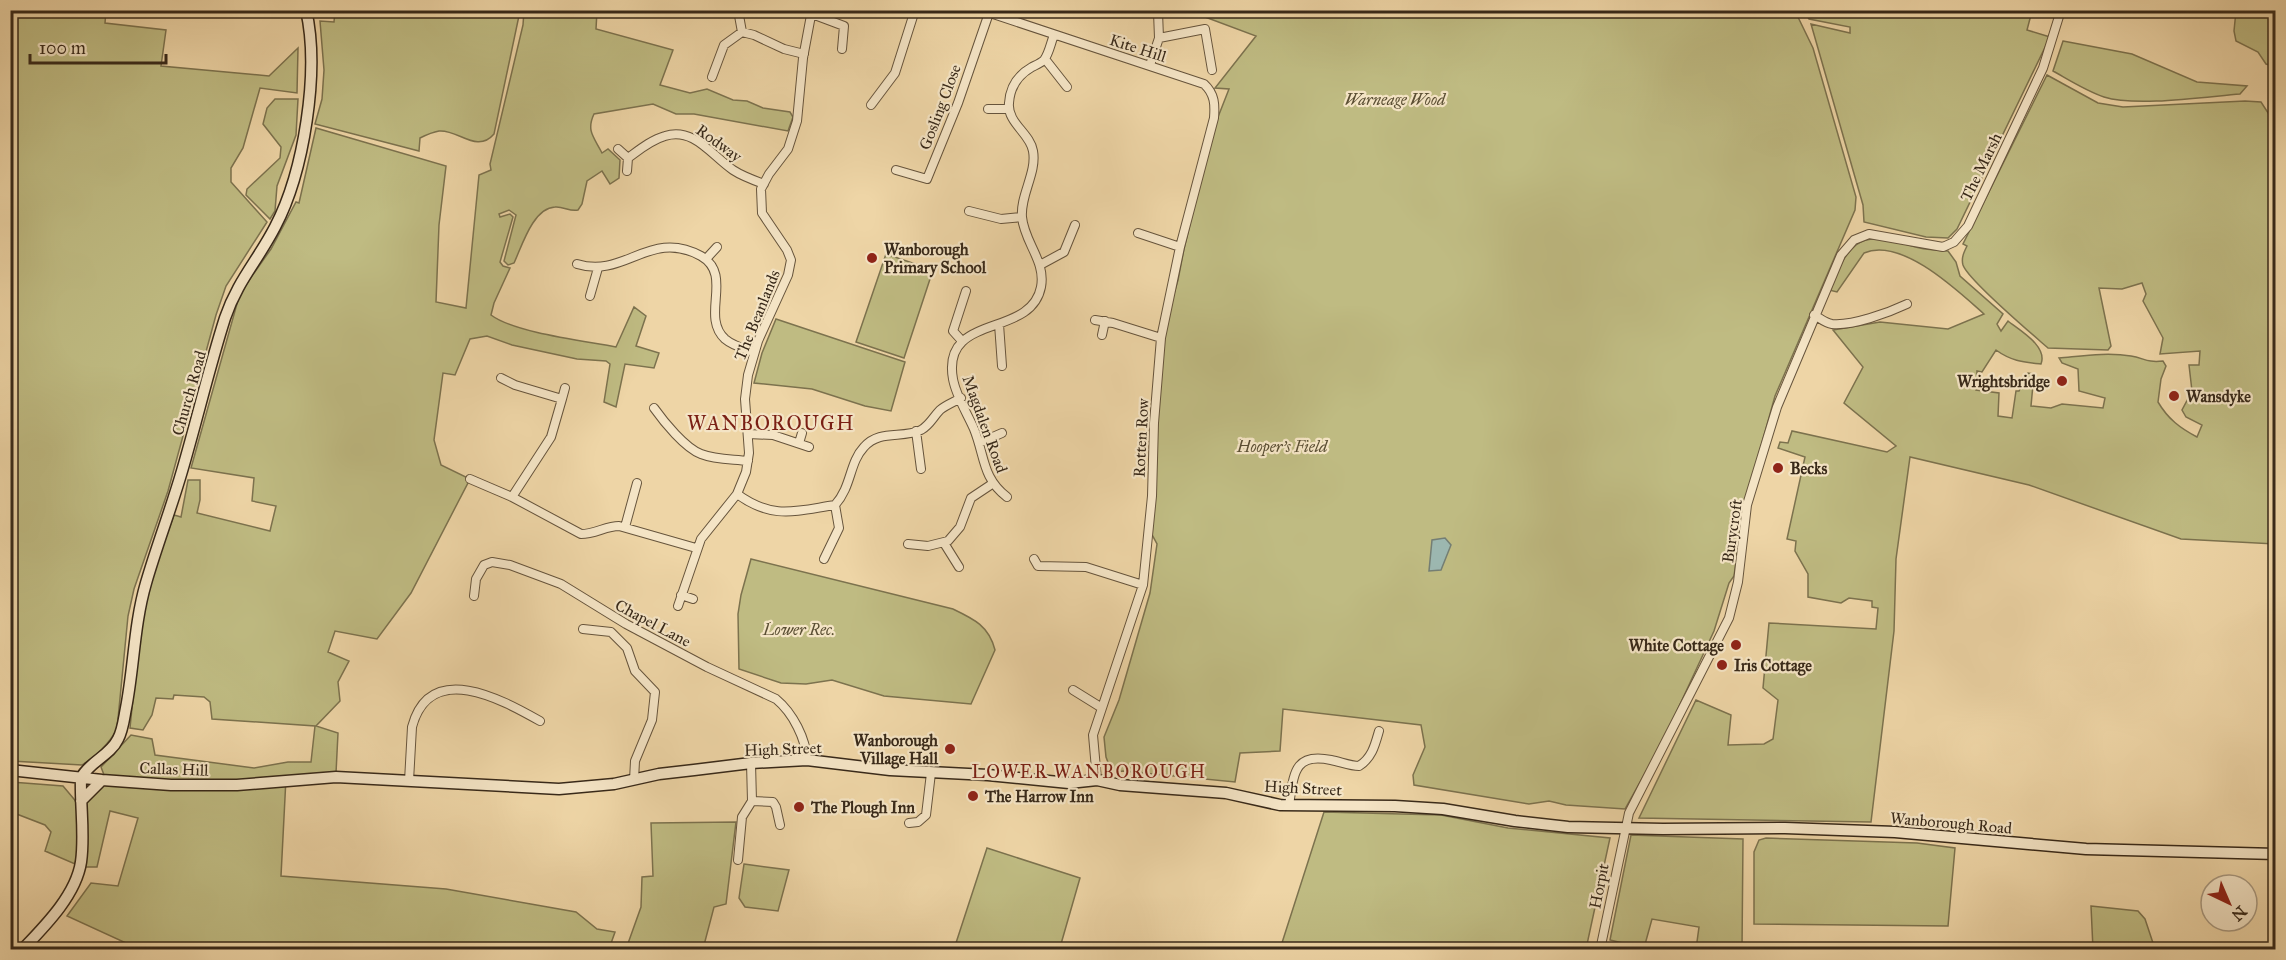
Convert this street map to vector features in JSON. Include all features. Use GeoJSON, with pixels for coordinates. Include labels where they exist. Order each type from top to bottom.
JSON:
{"type":"FeatureCollection","features":[{"type":"Feature","properties":{"kind":"street","name":"Church Road"},"geometry":{"type":"LineString","coordinates":[[81,778],[87,768],[108,752],[119,738],[127,702],[145,585],[182,474],[225,318],[240,281],[275,228],[290,193],[308,114],[311,42],[306,10]]}},
{"type":"Feature","properties":{"kind":"street"},"geometry":{"type":"LineString","coordinates":[[738,10],[742,32]]}},
{"type":"Feature","properties":{"kind":"street"},"geometry":{"type":"LineString","coordinates":[[871,105],[895,73],[915,10]]}},
{"type":"Feature","properties":{"kind":"street","name":"The Marsh"},"geometry":{"type":"LineString","coordinates":[[1860,236],[1875,235],[1936,247],[1949,245],[1959,238],[1968,226],[2038,78],[2051,46],[2061,10]]}},
{"type":"Feature","properties":{"kind":"street"},"geometry":{"type":"LineString","coordinates":[[764,184],[786,152],[797,121],[804,54],[812,12],[844,26],[842,49]]}},
{"type":"Feature","properties":{"kind":"street","name":"Kite Hill"},"geometry":{"type":"LineString","coordinates":[[985,12],[1204,84],[1213,94]]}},
{"type":"Feature","properties":{"kind":"street","name":"Gosling Close"},"geometry":{"type":"LineString","coordinates":[[896,170],[927,179],[958,103],[985,12]]}},
{"type":"Feature","properties":{"kind":"street"},"geometry":{"type":"LineString","coordinates":[[1150,65],[1159,38],[1158,12]]}},
{"type":"Feature","properties":{"kind":"street"},"geometry":{"type":"LineString","coordinates":[[1159,38],[1205,29],[1212,70]]}},
{"type":"Feature","properties":{"kind":"street"},"geometry":{"type":"LineString","coordinates":[[712,77],[724,45],[732,37],[742,32],[784,49],[804,54]]}},
{"type":"Feature","properties":{"kind":"street"},"geometry":{"type":"LineString","coordinates":[[966,291],[953,331],[962,342],[976,331],[1021,315],[1034,302],[1041,288],[1040,265],[1022,217],[1034,154],[1029,141],[1014,120],[1009,108],[1011,92],[1017,80],[1045,59],[1054,35]]}},
{"type":"Feature","properties":{"kind":"street"},"geometry":{"type":"LineString","coordinates":[[1045,59],[1067,87]]}},
{"type":"Feature","properties":{"kind":"street","name":"Rotten Row"},"geometry":{"type":"LineString","coordinates":[[1097,780],[1093,735],[1143,585],[1152,495],[1154,423],[1161,338],[1180,247],[1214,118],[1213,94]]}},
{"type":"Feature","properties":{"kind":"street"},"geometry":{"type":"LineString","coordinates":[[988,109],[1009,108]]}},
{"type":"Feature","properties":{"kind":"street","name":"Rodway"},"geometry":{"type":"LineString","coordinates":[[628,158],[656,140],[668,135],[684,134],[698,141],[733,170],[764,184]]}},
{"type":"Feature","properties":{"kind":"street"},"geometry":{"type":"LineString","coordinates":[[618,148],[628,158],[627,171]]}},
{"type":"Feature","properties":{"kind":"street","name":"The Beanlands"},"geometry":{"type":"LineString","coordinates":[[678,606],[696,548],[705,532],[737,494],[744,480],[748,461],[746,387],[754,352],[785,283],[790,266],[787,250],[762,213],[761,196],[764,184]]}},
{"type":"Feature","properties":{"kind":"street"},"geometry":{"type":"LineString","coordinates":[[969,211],[1001,219],[1022,217]]}},
{"type":"Feature","properties":{"kind":"street"},"geometry":{"type":"LineString","coordinates":[[1040,265],[1064,252],[1075,225]]}},
{"type":"Feature","properties":{"kind":"street"},"geometry":{"type":"LineString","coordinates":[[1138,234],[1180,247]]}},
{"type":"Feature","properties":{"kind":"street","name":"Burycroft"},"geometry":{"type":"LineString","coordinates":[[1624,829],[1630,810],[1729,618],[1738,582],[1747,505],[1780,398],[1841,255],[1850,243],[1860,236]]}},
{"type":"Feature","properties":{"kind":"street"},"geometry":{"type":"LineString","coordinates":[[577,264],[598,268],[619,264],[657,248],[671,247],[702,257],[716,278],[718,291],[714,318],[717,328],[728,341],[754,352]]}},
{"type":"Feature","properties":{"kind":"street"},"geometry":{"type":"LineString","coordinates":[[702,257],[717,247]]}},
{"type":"Feature","properties":{"kind":"street"},"geometry":{"type":"LineString","coordinates":[[590,296],[598,268]]}},
{"type":"Feature","properties":{"kind":"street"},"geometry":{"type":"LineString","coordinates":[[1814,315],[1827,323],[1837,324],[1879,316],[1907,304]]}},
{"type":"Feature","properties":{"kind":"street"},"geometry":{"type":"LineString","coordinates":[[1095,320],[1161,338]]}},
{"type":"Feature","properties":{"kind":"street"},"geometry":{"type":"LineString","coordinates":[[1102,335],[1105,321]]}},
{"type":"Feature","properties":{"kind":"street"},"geometry":{"type":"LineString","coordinates":[[999,324],[1002,366]]}},
{"type":"Feature","properties":{"kind":"street","name":"Magdalen Road"},"geometry":{"type":"LineString","coordinates":[[962,342],[955,355],[952,371],[954,383],[979,443],[992,484],[1007,497]]}},
{"type":"Feature","properties":{"kind":"street"},"geometry":{"type":"LineString","coordinates":[[501,378],[515,386],[562,399]]}},
{"type":"Feature","properties":{"kind":"street"},"geometry":{"type":"LineString","coordinates":[[512,497],[551,437],[565,388]]}},
{"type":"Feature","properties":{"kind":"street"},"geometry":{"type":"LineString","coordinates":[[737,494],[754,506],[781,513],[835,505],[845,492],[856,459],[864,446],[879,437],[916,431],[929,424],[943,408],[961,398]]}},
{"type":"Feature","properties":{"kind":"street"},"geometry":{"type":"LineString","coordinates":[[654,408],[666,424],[697,452],[716,458],[748,461]]}},
{"type":"Feature","properties":{"kind":"street"},"geometry":{"type":"LineString","coordinates":[[916,431],[921,469]]}},
{"type":"Feature","properties":{"kind":"street"},"geometry":{"type":"LineString","coordinates":[[799,443],[802,433]]}},
{"type":"Feature","properties":{"kind":"street"},"geometry":{"type":"LineString","coordinates":[[979,443],[1002,433]]}},
{"type":"Feature","properties":{"kind":"street"},"geometry":{"type":"LineString","coordinates":[[748,434],[768,434],[809,447]]}},
{"type":"Feature","properties":{"kind":"street"},"geometry":{"type":"LineString","coordinates":[[470,479],[512,497],[577,532],[588,534],[610,526],[625,527],[696,548]]}},
{"type":"Feature","properties":{"kind":"street"},"geometry":{"type":"LineString","coordinates":[[625,527],[638,483]]}},
{"type":"Feature","properties":{"kind":"street"},"geometry":{"type":"LineString","coordinates":[[908,544],[928,546],[944,543],[958,531],[971,498],[992,484]]}},
{"type":"Feature","properties":{"kind":"street"},"geometry":{"type":"LineString","coordinates":[[824,559],[839,528],[835,505]]}},
{"type":"Feature","properties":{"kind":"street"},"geometry":{"type":"LineString","coordinates":[[944,543],[959,567]]}},
{"type":"Feature","properties":{"kind":"street"},"geometry":{"type":"LineString","coordinates":[[1034,559],[1038,566],[1086,567],[1143,585]]}},
{"type":"Feature","properties":{"kind":"street","name":"Chapel Lane"},"geometry":{"type":"LineString","coordinates":[[474,596],[478,572],[484,565],[492,562],[510,565],[561,584],[626,624],[706,667],[776,699],[785,707],[795,724],[807,750],[807,760]]}},
{"type":"Feature","properties":{"kind":"street"},"geometry":{"type":"LineString","coordinates":[[681,595],[693,599]]}},
{"type":"Feature","properties":{"kind":"street"},"geometry":{"type":"LineString","coordinates":[[583,629],[611,632],[627,648],[635,671],[655,692],[652,720],[635,761],[634,780]]}},
{"type":"Feature","properties":{"kind":"street"},"geometry":{"type":"LineString","coordinates":[[409,781],[414,718],[423,704],[441,692],[453,688],[475,692],[519,709],[540,721]]}},
{"type":"Feature","properties":{"kind":"street"},"geometry":{"type":"LineString","coordinates":[[1073,690],[1102,708]]}},
{"type":"Feature","properties":{"kind":"street"},"geometry":{"type":"LineString","coordinates":[[1289,805],[1294,774],[1299,764],[1306,759],[1316,758],[1359,766],[1375,748],[1379,731]]}},
{"type":"Feature","properties":{"kind":"street","name":"High Street"},"geometry":{"type":"LineString","coordinates":[[336,777],[559,789],[593,788],[659,774],[751,763],[807,760],[1070,783],[1097,780],[1120,785],[1226,793],[1258,801],[1289,805],[1443,809],[1553,825],[1624,829]]}},
{"type":"Feature","properties":{"kind":"street"},"geometry":{"type":"LineString","coordinates":[[738,860],[742,817],[752,801],[751,763]]}},
{"type":"Feature","properties":{"kind":"street","name":"Callas Hill"},"geometry":{"type":"LineString","coordinates":[[10,770],[171,785],[237,785],[336,777]]}},
{"type":"Feature","properties":{"kind":"street"},"geometry":{"type":"LineString","coordinates":[[909,823],[918,822],[926,815],[932,772]]}},
{"type":"Feature","properties":{"kind":"street"},"geometry":{"type":"LineString","coordinates":[[22,950],[59,907],[75,879],[81,862],[81,778]]}},
{"type":"Feature","properties":{"kind":"street"},"geometry":{"type":"LineString","coordinates":[[81,801],[102,780]]}},
{"type":"Feature","properties":{"kind":"street"},"geometry":{"type":"LineString","coordinates":[[752,801],[773,802],[780,825]]}},
{"type":"Feature","properties":{"kind":"street","name":"Wanborough Road"},"geometry":{"type":"LineString","coordinates":[[1624,829],[1785,828],[1895,832],[2078,848],[2276,854]]}},
{"type":"Feature","properties":{"kind":"street","name":"Horpit"},"geometry":{"type":"LineString","coordinates":[[1600,950],[1624,829]]}},
{"type":"Feature","properties":{"kind":"green space"},"geometry":{"type":"Polygon","coordinates":[[[1835,10],[2032,11],[2027,30],[2050,37],[1957,229],[1948,238],[1926,237],[1864,222],[1863,205],[1811,24],[1850,33],[1850,27],[1809,19],[1804,11],[1825,16],[1835,10]]]}},
{"type":"Feature","properties":{"kind":"green space"},"geometry":{"type":"Polygon","coordinates":[[[10,11],[106,11],[105,23],[166,30],[161,66],[269,76],[298,48],[297,93],[260,88],[243,148],[231,168],[231,182],[267,222],[226,286],[168,491],[134,589],[128,616],[117,729],[102,749],[82,765],[11,761],[10,11]]]}},
{"type":"Feature","properties":{"kind":"green space"},"geometry":{"type":"Polygon","coordinates":[[[335,11],[520,11],[494,134],[488,140],[481,142],[446,131],[437,131],[420,138],[419,151],[315,124],[322,99],[324,70],[320,21],[334,22],[335,11]]]}},
{"type":"Feature","properties":{"kind":"green space"},"geometry":{"type":"Polygon","coordinates":[[[524,11],[549,11],[572,15],[573,11],[597,11],[596,29],[673,50],[660,85],[690,93],[707,89],[733,100],[747,101],[763,108],[790,112],[793,117],[788,131],[694,114],[676,114],[653,104],[594,114],[591,125],[592,134],[602,153],[608,149],[620,160],[619,178],[610,184],[602,171],[587,181],[582,204],[578,210],[555,207],[540,214],[529,229],[514,263],[508,265],[504,261],[516,215],[509,210],[499,214],[500,217],[510,214],[513,217],[500,262],[503,266],[510,268],[491,315],[516,327],[616,347],[634,307],[646,316],[636,346],[659,353],[654,368],[625,364],[616,407],[604,402],[610,364],[606,361],[577,359],[512,345],[487,336],[470,339],[455,375],[443,373],[434,440],[441,465],[470,479],[411,593],[377,639],[335,631],[328,652],[349,661],[338,682],[340,701],[316,726],[338,733],[336,773],[286,778],[281,876],[446,889],[576,912],[597,929],[615,932],[609,949],[139,949],[67,916],[91,883],[118,886],[138,818],[110,811],[97,867],[84,867],[86,801],[104,775],[101,767],[131,735],[152,739],[155,755],[254,768],[288,762],[311,762],[315,726],[212,719],[210,702],[204,697],[174,695],[173,699],[156,698],[152,715],[143,730],[130,728],[140,627],[156,565],[174,515],[181,517],[188,480],[200,480],[200,500],[197,513],[270,531],[276,506],[252,501],[254,478],[191,468],[240,293],[271,249],[296,202],[299,203],[316,128],[446,166],[439,225],[436,302],[466,308],[479,175],[491,170],[490,164],[523,25],[524,11]]]}},
{"type":"Feature","properties":{"kind":"green space"},"geometry":{"type":"Polygon","coordinates":[[[1189,11],[1795,11],[1813,48],[1856,197],[1855,210],[1775,396],[1743,511],[1734,576],[1729,583],[1714,631],[1663,741],[1625,809],[1566,805],[1549,801],[1529,804],[1414,785],[1413,775],[1425,747],[1421,725],[1283,709],[1280,751],[1240,753],[1235,782],[1123,771],[1112,773],[1106,757],[1104,737],[1119,700],[1150,593],[1157,544],[1149,529],[1161,338],[1178,280],[1211,135],[1229,89],[1215,88],[1256,36],[1189,11]]]}},
{"type":"Feature","properties":{"kind":"green space"},"geometry":{"type":"Polygon","coordinates":[[[2236,11],[2275,11],[2276,49],[2273,66],[2266,64],[2258,52],[2236,41],[2234,31],[2236,11]]]}},
{"type":"Feature","properties":{"kind":"green space"},"geometry":{"type":"Polygon","coordinates":[[[2063,41],[2132,54],[2197,82],[2247,86],[2240,94],[2170,100],[2134,101],[2104,97],[2084,89],[2053,71],[2063,41]]]}},
{"type":"Feature","properties":{"kind":"green space"},"geometry":{"type":"Polygon","coordinates":[[[2047,75],[2098,103],[2123,107],[2261,102],[2276,125],[2275,154],[2270,158],[2276,167],[2275,544],[2181,539],[2029,485],[1910,457],[1896,559],[1894,631],[1871,822],[1639,818],[1696,700],[1731,715],[1728,745],[1764,744],[1773,739],[1778,700],[1763,688],[1769,623],[1876,629],[1878,608],[1872,607],[1872,601],[1849,598],[1841,603],[1808,597],[1808,574],[1795,551],[1796,541],[1787,539],[1805,457],[1778,448],[1780,442],[1788,443],[1792,431],[1887,452],[1896,446],[1844,403],[1863,367],[1833,330],[1880,322],[1948,329],[1984,314],[1945,280],[1912,259],[1879,250],[1864,253],[1837,292],[1829,290],[1844,260],[1856,245],[1870,239],[1879,239],[1923,249],[1948,251],[1956,262],[1960,276],[2003,314],[1997,324],[2001,331],[2008,321],[2037,345],[2042,357],[2041,364],[2012,359],[1996,350],[1982,372],[1977,371],[1976,390],[1999,393],[1998,416],[2012,418],[2016,391],[2019,391],[2028,373],[2034,374],[2031,406],[2051,408],[2062,404],[2103,408],[2105,398],[2079,391],[2078,369],[2062,363],[2059,358],[2113,354],[2149,361],[2163,361],[2166,366],[2161,379],[2158,402],[2175,422],[2197,437],[2202,425],[2186,417],[2182,410],[2192,391],[2189,365],[2199,365],[2200,351],[2160,354],[2163,338],[2143,301],[2146,294],[2142,283],[2122,289],[2099,288],[2111,346],[2108,350],[2048,348],[1988,294],[1963,265],[1967,246],[1963,244],[2047,75]]]}},
{"type":"Feature","properties":{"kind":"green space"},"geometry":{"type":"Polygon","coordinates":[[[275,99],[298,99],[296,135],[277,186],[275,211],[270,219],[246,195],[247,189],[280,158],[281,147],[263,124],[267,108],[275,99]]]}},
{"type":"Feature","properties":{"kind":"green space"},"geometry":{"type":"Polygon","coordinates":[[[886,254],[933,270],[904,358],[856,342],[886,254]]]}},
{"type":"Feature","properties":{"kind":"green space"},"geometry":{"type":"Polygon","coordinates":[[[776,319],[905,362],[891,411],[865,406],[812,389],[754,383],[762,353],[776,319]]]}},
{"type":"Feature","properties":{"kind":"green space","name":"Lower Rec."},"geometry":{"type":"Polygon","coordinates":[[[751,559],[953,609],[974,620],[985,629],[995,650],[971,704],[884,696],[832,680],[806,684],[781,683],[739,669],[738,614],[751,559]]]}},
{"type":"Feature","properties":{"kind":"green space"},"geometry":{"type":"Polygon","coordinates":[[[11,782],[63,786],[79,805],[78,848],[75,864],[45,851],[51,832],[45,825],[14,813],[11,818],[11,782]]]}},
{"type":"Feature","properties":{"kind":"green space"},"geometry":{"type":"Polygon","coordinates":[[[1324,812],[1441,815],[1508,828],[1610,838],[1586,949],[1280,949],[1324,812]]]}},
{"type":"Feature","properties":{"kind":"green space"},"geometry":{"type":"Polygon","coordinates":[[[736,822],[726,904],[714,907],[703,949],[626,949],[641,907],[642,877],[653,876],[651,823],[736,822]]]}},
{"type":"Feature","properties":{"kind":"green space"},"geometry":{"type":"Polygon","coordinates":[[[1631,835],[1743,839],[1742,949],[1696,949],[1699,927],[1652,919],[1644,948],[1610,940],[1631,835]]]}},
{"type":"Feature","properties":{"kind":"green space"},"geometry":{"type":"Polygon","coordinates":[[[1766,838],[1917,843],[1955,848],[1948,926],[1754,924],[1754,852],[1759,840],[1766,838]]]}},
{"type":"Feature","properties":{"kind":"green space"},"geometry":{"type":"Polygon","coordinates":[[[987,848],[1080,878],[1061,944],[1070,949],[954,949],[987,848]]]}},
{"type":"Feature","properties":{"kind":"green space"},"geometry":{"type":"Polygon","coordinates":[[[744,864],[789,870],[778,911],[745,907],[739,898],[744,864]]]}},
{"type":"Feature","properties":{"kind":"green space"},"geometry":{"type":"Polygon","coordinates":[[[10,901],[17,908],[14,929],[17,941],[12,950],[10,901]]]}},
{"type":"Feature","properties":{"kind":"green space"},"geometry":{"type":"Polygon","coordinates":[[[2091,906],[2138,911],[2145,919],[2155,949],[2093,949],[2091,906]]]}},
{"type":"Feature","properties":{"kind":"water"},"geometry":{"type":"Polygon","coordinates":[[[1445,538],[1451,545],[1441,570],[1429,571],[1432,540],[1445,538]]]}},
{"type":"Feature","properties":{"kind":"place","name":"Wanborough Primary School"},"geometry":{"type":"Point","coordinates":[872,258]}},
{"type":"Feature","properties":{"kind":"place","name":"Wrightsbridge"},"geometry":{"type":"Point","coordinates":[2062,381]}},
{"type":"Feature","properties":{"kind":"place","name":"Wansdyke"},"geometry":{"type":"Point","coordinates":[2174,396]}},
{"type":"Feature","properties":{"kind":"place","name":"Becks"},"geometry":{"type":"Point","coordinates":[1778,468]}},
{"type":"Feature","properties":{"kind":"place","name":"White Cottage"},"geometry":{"type":"Point","coordinates":[1736,645]}},
{"type":"Feature","properties":{"kind":"place","name":"Iris Cottage"},"geometry":{"type":"Point","coordinates":[1722,665]}},
{"type":"Feature","properties":{"kind":"place","name":"Wanborough Village Hall"},"geometry":{"type":"Point","coordinates":[950,749]}},
{"type":"Feature","properties":{"kind":"place","name":"The Harrow Inn"},"geometry":{"type":"Point","coordinates":[973,796]}},
{"type":"Feature","properties":{"kind":"place","name":"The Plough Inn"},"geometry":{"type":"Point","coordinates":[799,807]}},
{"type":"Feature","properties":{"kind":"district","name":"WANBOROUGH"},"geometry":{"type":"Point","coordinates":[771,423]}},
{"type":"Feature","properties":{"kind":"district","name":"LOWER WANBOROUGH"},"geometry":{"type":"Point","coordinates":[1089,772]}},
{"type":"Feature","properties":{"kind":"park label","name":"Warneage Wood"},"geometry":{"type":"Point","coordinates":[1395,99]}},
{"type":"Feature","properties":{"kind":"park label","name":"Hooper's Field"},"geometry":{"type":"Point","coordinates":[1282,446]}}]}
